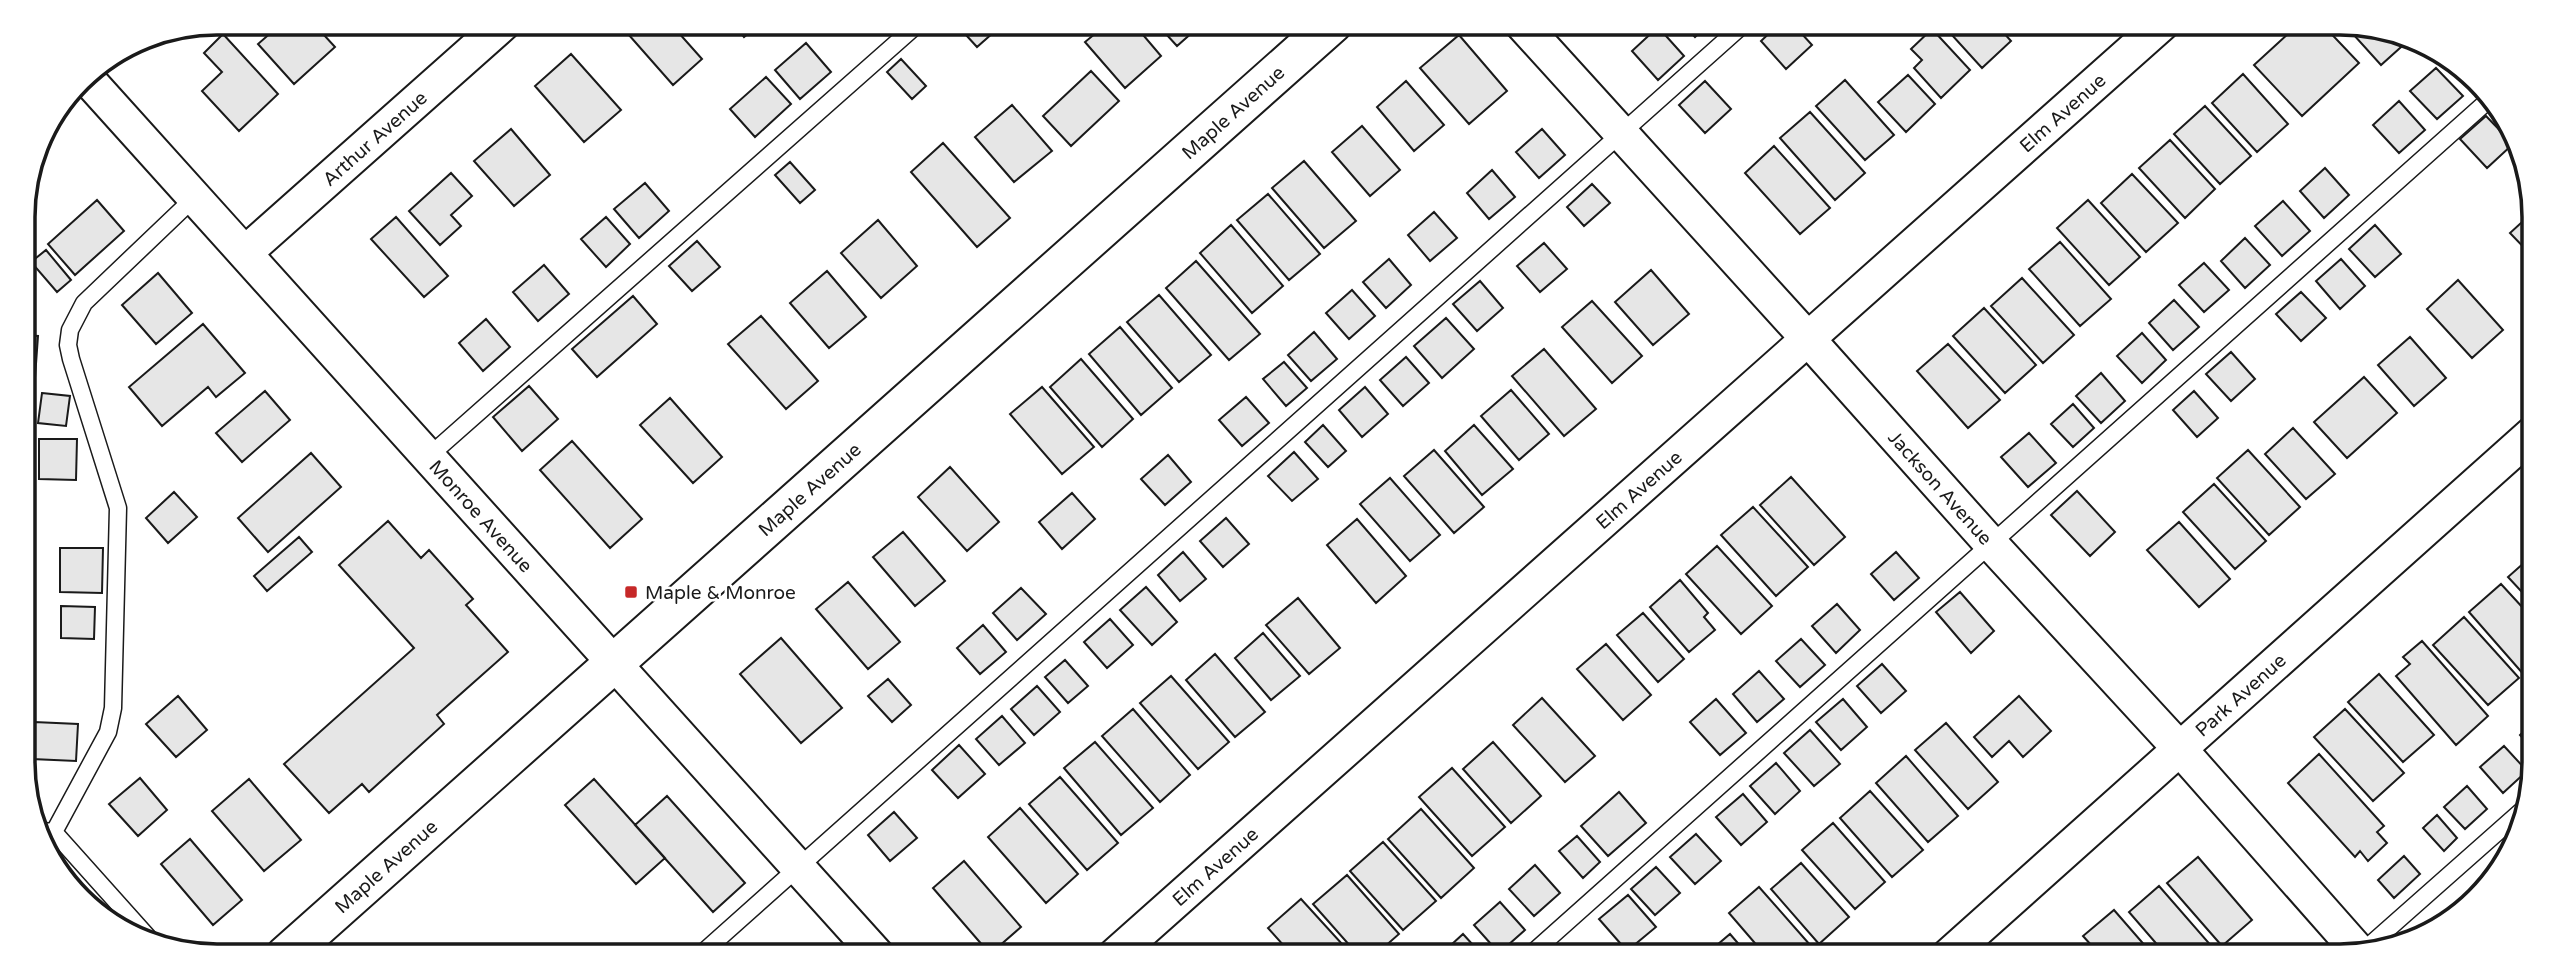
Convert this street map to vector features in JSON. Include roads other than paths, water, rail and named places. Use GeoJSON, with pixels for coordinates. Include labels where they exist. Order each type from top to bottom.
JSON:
{"type":"FeatureCollection","features":[{"type":"Feature","properties":{"kind":"street","name":"Arthur Avenue"},"geometry":{"type":"LineString","coordinates":[[245,253],[490,35]]}},
{"type":"Feature","properties":{"kind":"street","name":"Maple Avenue"},"geometry":{"type":"LineString","coordinates":[[298,944],[1320,35]]}},
{"type":"Feature","properties":{"kind":"street","name":"Jackson Avenue"},"geometry":{"type":"LineString","coordinates":[[1532,35],[2179,748],[2353,944]]}},
{"type":"Feature","properties":{"kind":"street","name":"Elm Avenue"},"geometry":{"type":"LineString","coordinates":[[1127,944],[2150,35]]}},
{"type":"Feature","properties":{"kind":"street","name":"Monroe Avenue"},"geometry":{"type":"LineString","coordinates":[[92,84],[867,944]]}},
{"type":"Feature","properties":{"kind":"street","name":"Park Avenue"},"geometry":{"type":"LineString","coordinates":[[1961,944],[2522,443]]}},
{"type":"Feature","properties":{"kind":"lane"},"geometry":{"type":"LineString","coordinates":[[428,457],[905,35]]}},
{"type":"Feature","properties":{"kind":"lane"},"geometry":{"type":"LineString","coordinates":[[713,944],[1731,35]]}},
{"type":"Feature","properties":{"kind":"lane"},"geometry":{"type":"LineString","coordinates":[[1543,944],[2483,105]]}},
{"type":"Feature","properties":{"kind":"lane"},"geometry":{"type":"LineString","coordinates":[[49,830],[108,732],[113,708],[118,508],[71,359],[68,345],[70,330],[83,303],[195,197]]}},
{"type":"Feature","properties":{"kind":"lane"},"geometry":{"type":"LineString","coordinates":[[2374,941],[2513,819]]}},
{"type":"Feature","properties":{"kind":"lane"},"geometry":{"type":"LineString","coordinates":[[50,833],[136,925]]}},
{"type":"Feature","properties":{"kind":"place","name":"Maple & Monroe"},"geometry":{"type":"Point","coordinates":[631,592]}}]}
